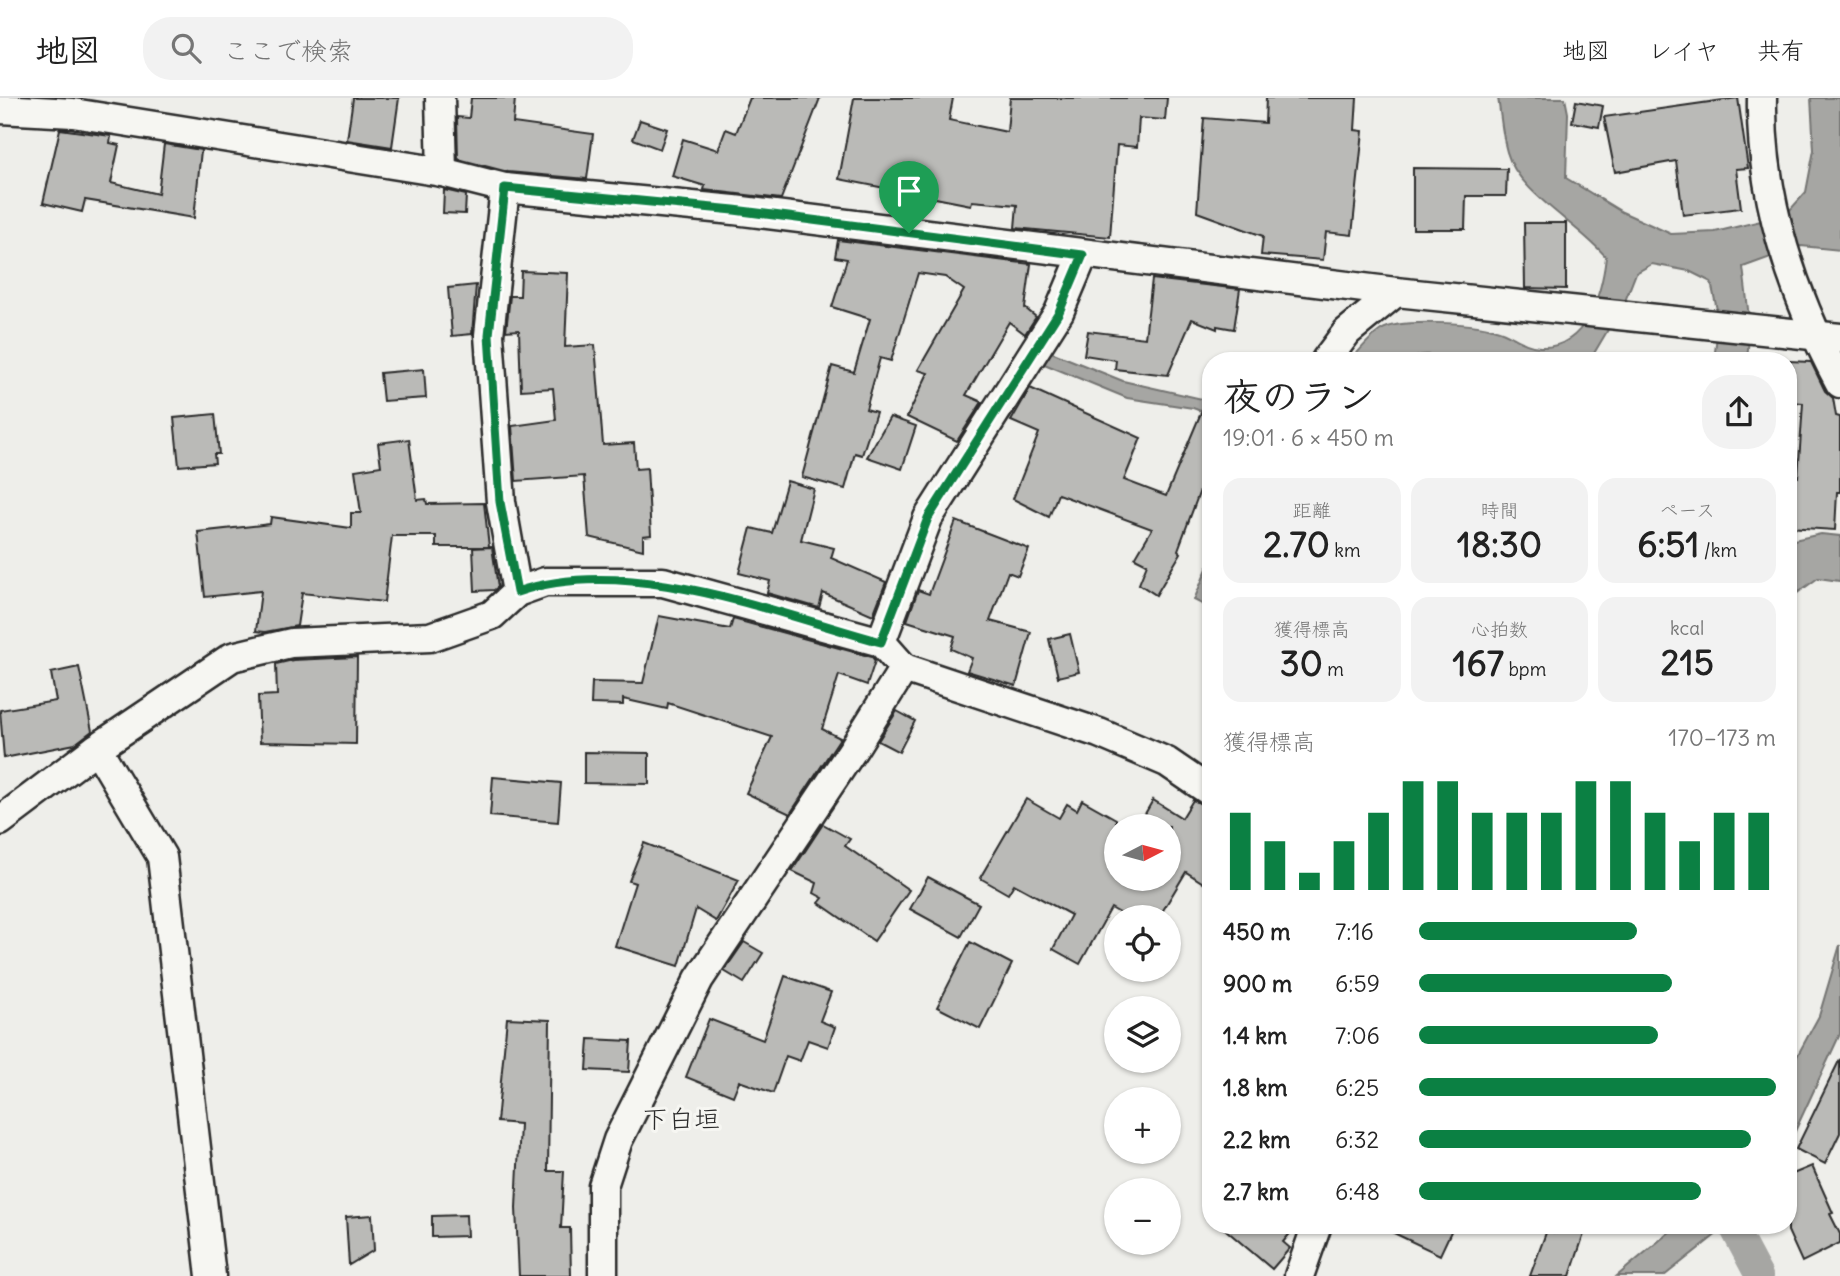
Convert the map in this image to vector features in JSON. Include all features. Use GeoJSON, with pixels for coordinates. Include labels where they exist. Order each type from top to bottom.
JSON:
{"type":"FeatureCollection","features":[{"type":"Feature","properties":{"kind":"street"},"geometry":{"type":"LineString","coordinates":[[440,98],[442,172]]}},
{"type":"Feature","properties":{"kind":"street"},"geometry":{"type":"LineString","coordinates":[[1762,98],[1772,210],[1786,255],[1827,337],[1840,383]]}},
{"type":"Feature","properties":{"kind":"street"},"geometry":{"type":"LineString","coordinates":[[0,109],[73,113],[442,172],[505,188],[734,210],[1396,292],[1827,337]]}},
{"type":"Feature","properties":{"kind":"street"},"geometry":{"type":"LineString","coordinates":[[505,188],[489,335],[500,502],[517,592]]}},
{"type":"Feature","properties":{"kind":"street"},"geometry":{"type":"LineString","coordinates":[[881,642],[928,518],[1059,312],[1083,255]]}},
{"type":"Feature","properties":{"kind":"street"},"geometry":{"type":"LineString","coordinates":[[1331,352],[1347,332],[1396,292]]}},
{"type":"Feature","properties":{"kind":"street"},"geometry":{"type":"LineString","coordinates":[[0,821],[97,748],[232,657],[291,643],[430,637],[492,615],[517,592],[545,582],[663,582],[881,642],[904,668],[1099,733],[1167,762],[1202,786]]}},
{"type":"Feature","properties":{"kind":"street"},"geometry":{"type":"LineString","coordinates":[[603,1276],[603,1186],[618,1140],[698,979],[854,748],[904,668]]}},
{"type":"Feature","properties":{"kind":"street"},"geometry":{"type":"LineString","coordinates":[[97,748],[162,857],[211,1276]]}},
{"type":"Feature","properties":{"kind":"street"},"geometry":{"type":"LineString","coordinates":[[1299,1276],[1314,1234]]}},
{"type":"Feature","properties":{"kind":"shaded area"},"geometry":{"type":"Polygon","coordinates":[[[1498,98],[1565,98],[1568,113],[1566,178],[1622,212],[1671,234],[1715,232],[1765,220],[1790,210],[1806,192],[1814,150],[1811,98],[1840,98],[1840,250],[1801,246],[1743,267],[1750,326],[1748,352],[1715,352],[1719,319],[1711,282],[1689,271],[1652,264],[1636,273],[1625,301],[1595,352],[1358,352],[1381,330],[1403,324],[1471,325],[1496,330],[1540,347],[1556,345],[1570,339],[1580,329],[1596,301],[1606,257],[1523,181],[1513,167],[1505,146],[1498,98]]]}},
{"type":"Feature","properties":{"kind":"shaded area"},"geometry":{"type":"Polygon","coordinates":[[[1046,350],[1123,381],[1202,399],[1202,412],[1127,398],[1037,361],[1046,350]]]}},
{"type":"Feature","properties":{"kind":"shaded area"},"geometry":{"type":"Polygon","coordinates":[[[1821,534],[1840,536],[1840,581],[1818,578],[1797,593],[1797,539],[1821,534]]]}},
{"type":"Feature","properties":{"kind":"shaded area"},"geometry":{"type":"Polygon","coordinates":[[[1202,581],[1202,604],[1194,600],[1202,581]]]}},
{"type":"Feature","properties":{"kind":"shaded area"},"geometry":{"type":"Polygon","coordinates":[[[1840,945],[1840,1034],[1797,1127],[1797,1056],[1819,1016],[1840,945]]]}},
{"type":"Feature","properties":{"kind":"shaded area"},"geometry":{"type":"Polygon","coordinates":[[[1667,1234],[1717,1234],[1664,1276],[1617,1276],[1667,1234]]]}},
{"type":"Feature","properties":{"kind":"building"},"geometry":{"type":"Polygon","coordinates":[[[353,98],[399,98],[392,147],[347,140],[353,98]]]}},
{"type":"Feature","properties":{"kind":"building"},"geometry":{"type":"Polygon","coordinates":[[[471,98],[515,98],[513,123],[593,134],[587,179],[508,172],[458,159],[457,117],[469,118],[471,98]]]}},
{"type":"Feature","properties":{"kind":"building"},"geometry":{"type":"Polygon","coordinates":[[[750,98],[820,98],[781,199],[704,190],[705,186],[672,176],[683,139],[718,150],[726,129],[736,133],[750,98]]]}},
{"type":"Feature","properties":{"kind":"building"},"geometry":{"type":"Polygon","coordinates":[[[854,98],[953,98],[949,120],[1007,132],[1010,98],[1167,98],[1165,120],[1139,118],[1137,147],[1117,145],[1110,237],[1015,228],[1017,205],[972,201],[971,205],[839,179],[854,98]]]}},
{"type":"Feature","properties":{"kind":"building"},"geometry":{"type":"Polygon","coordinates":[[[1266,98],[1357,98],[1355,130],[1363,131],[1352,235],[1326,232],[1323,260],[1261,255],[1263,236],[1197,212],[1204,118],[1265,123],[1266,98]]]}},
{"type":"Feature","properties":{"kind":"building"},"geometry":{"type":"Polygon","coordinates":[[[1738,98],[1748,168],[1736,169],[1741,208],[1683,215],[1676,161],[1615,172],[1604,117],[1738,98]]]}},
{"type":"Feature","properties":{"kind":"building"},"geometry":{"type":"Polygon","coordinates":[[[1576,101],[1603,106],[1599,127],[1572,122],[1576,101]]]}},
{"type":"Feature","properties":{"kind":"building"},"geometry":{"type":"Polygon","coordinates":[[[640,120],[667,129],[660,149],[633,139],[640,120]]]}},
{"type":"Feature","properties":{"kind":"building"},"geometry":{"type":"Polygon","coordinates":[[[60,129],[111,136],[110,143],[119,145],[111,183],[158,194],[164,144],[201,150],[194,218],[85,200],[82,212],[43,203],[60,129]]]}},
{"type":"Feature","properties":{"kind":"building"},"geometry":{"type":"Polygon","coordinates":[[[1413,168],[1507,169],[1506,196],[1466,196],[1465,229],[1413,229],[1413,168]]]}},
{"type":"Feature","properties":{"kind":"building"},"geometry":{"type":"Polygon","coordinates":[[[444,190],[466,195],[465,214],[443,213],[444,190]]]}},
{"type":"Feature","properties":{"kind":"building"},"geometry":{"type":"Polygon","coordinates":[[[1524,223],[1566,223],[1566,289],[1525,288],[1524,223]]]}},
{"type":"Feature","properties":{"kind":"building"},"geometry":{"type":"Polygon","coordinates":[[[838,240],[1031,264],[1025,308],[1036,317],[1025,334],[1009,322],[966,395],[982,402],[957,441],[907,417],[928,373],[918,370],[964,290],[945,277],[918,273],[891,361],[880,358],[866,409],[876,412],[862,455],[855,453],[845,489],[802,477],[832,366],[854,372],[870,319],[832,307],[847,259],[835,257],[838,240]]]}},
{"type":"Feature","properties":{"kind":"building"},"geometry":{"type":"Polygon","coordinates":[[[521,271],[568,273],[565,347],[595,345],[603,445],[634,443],[636,469],[647,468],[651,535],[643,536],[643,550],[589,537],[584,476],[516,481],[512,426],[556,420],[553,388],[521,390],[519,330],[506,331],[510,296],[520,296],[521,271]]]}},
{"type":"Feature","properties":{"kind":"building"},"geometry":{"type":"Polygon","coordinates":[[[1152,279],[1240,289],[1234,329],[1217,326],[1217,329],[1192,319],[1168,375],[1115,369],[1116,360],[1084,355],[1088,331],[1145,338],[1152,279]]]}},
{"type":"Feature","properties":{"kind":"building"},"geometry":{"type":"Polygon","coordinates":[[[476,285],[472,334],[452,336],[448,288],[476,285]]]}},
{"type":"Feature","properties":{"kind":"building"},"geometry":{"type":"Polygon","coordinates":[[[1797,361],[1811,362],[1825,391],[1833,398],[1836,416],[1840,417],[1840,492],[1837,492],[1835,530],[1797,528],[1797,477],[1803,403],[1797,403],[1797,361]]]}},
{"type":"Feature","properties":{"kind":"building"},"geometry":{"type":"Polygon","coordinates":[[[424,369],[426,398],[383,401],[380,373],[424,369]]]}},
{"type":"Feature","properties":{"kind":"building"},"geometry":{"type":"Polygon","coordinates":[[[1030,388],[1141,438],[1124,480],[1166,496],[1202,410],[1202,485],[1178,550],[1181,553],[1156,595],[1139,584],[1147,564],[1135,558],[1152,529],[1058,494],[1049,517],[1013,499],[1039,433],[1011,421],[1030,388]]]}},
{"type":"Feature","properties":{"kind":"building"},"geometry":{"type":"Polygon","coordinates":[[[215,414],[219,454],[214,454],[215,463],[179,466],[174,418],[215,414]]]}},
{"type":"Feature","properties":{"kind":"building"},"geometry":{"type":"Polygon","coordinates":[[[890,417],[916,426],[902,469],[867,457],[890,417]]]}},
{"type":"Feature","properties":{"kind":"building"},"geometry":{"type":"Polygon","coordinates":[[[409,439],[417,500],[426,499],[427,504],[484,503],[489,547],[436,547],[436,536],[392,536],[384,602],[302,593],[297,626],[265,632],[256,631],[261,591],[205,597],[198,532],[270,524],[271,517],[351,528],[351,513],[361,513],[355,470],[381,466],[378,443],[409,439]]]}},
{"type":"Feature","properties":{"kind":"building"},"geometry":{"type":"Polygon","coordinates":[[[787,481],[814,489],[801,540],[834,548],[831,558],[886,582],[873,615],[823,593],[819,608],[767,593],[770,581],[739,573],[751,528],[772,533],[787,481]]]}},
{"type":"Feature","properties":{"kind":"building"},"geometry":{"type":"Polygon","coordinates":[[[956,521],[1029,549],[1018,576],[1008,572],[990,621],[1031,632],[1016,686],[967,671],[972,658],[951,649],[955,636],[907,621],[918,590],[929,594],[956,521]]]}},
{"type":"Feature","properties":{"kind":"building"},"geometry":{"type":"Polygon","coordinates":[[[492,547],[498,587],[494,590],[475,591],[473,548],[492,547]]]}},
{"type":"Feature","properties":{"kind":"building"},"geometry":{"type":"Polygon","coordinates":[[[659,616],[730,629],[733,619],[872,657],[875,661],[867,685],[839,675],[822,729],[840,738],[790,814],[746,793],[772,737],[668,703],[667,709],[623,699],[623,705],[591,704],[592,682],[643,683],[659,616]]]}},
{"type":"Feature","properties":{"kind":"building"},"geometry":{"type":"Polygon","coordinates":[[[1070,634],[1079,672],[1058,677],[1049,639],[1070,634]]]}},
{"type":"Feature","properties":{"kind":"building"},"geometry":{"type":"Polygon","coordinates":[[[357,657],[356,744],[260,742],[258,696],[277,695],[276,664],[293,660],[357,657]]]}},
{"type":"Feature","properties":{"kind":"building"},"geometry":{"type":"Polygon","coordinates":[[[79,667],[92,731],[75,744],[4,758],[0,710],[56,701],[51,673],[79,667]]]}},
{"type":"Feature","properties":{"kind":"building"},"geometry":{"type":"Polygon","coordinates":[[[897,711],[915,721],[899,752],[878,741],[897,711]]]}},
{"type":"Feature","properties":{"kind":"building"},"geometry":{"type":"Polygon","coordinates":[[[584,752],[649,753],[649,784],[584,783],[584,752]]]}},
{"type":"Feature","properties":{"kind":"building"},"geometry":{"type":"Polygon","coordinates":[[[493,777],[561,783],[558,822],[490,816],[493,777]]]}},
{"type":"Feature","properties":{"kind":"building"},"geometry":{"type":"Polygon","coordinates":[[[1026,799],[1059,818],[1067,804],[1077,810],[1082,800],[1107,814],[1104,814],[1104,891],[1175,891],[1166,905],[1104,905],[1104,921],[1080,964],[1053,949],[1071,915],[1014,884],[1008,894],[980,878],[1026,799]]]}},
{"type":"Feature","properties":{"kind":"building"},"geometry":{"type":"Polygon","coordinates":[[[1153,800],[1176,814],[1145,814],[1153,800]]]}},
{"type":"Feature","properties":{"kind":"building"},"geometry":{"type":"Polygon","coordinates":[[[1193,800],[1202,804],[1202,882],[1186,872],[1181,880],[1181,817],[1193,800]]]}},
{"type":"Feature","properties":{"kind":"building"},"geometry":{"type":"Polygon","coordinates":[[[823,824],[850,839],[845,846],[909,890],[874,941],[819,903],[823,898],[814,893],[817,883],[792,871],[823,824]]]}},
{"type":"Feature","properties":{"kind":"building"},"geometry":{"type":"Polygon","coordinates":[[[644,843],[739,880],[716,921],[696,909],[679,966],[615,946],[635,883],[629,881],[644,843]]]}},
{"type":"Feature","properties":{"kind":"building"},"geometry":{"type":"Polygon","coordinates":[[[928,877],[979,904],[961,937],[910,909],[928,877]]]}},
{"type":"Feature","properties":{"kind":"building"},"geometry":{"type":"Polygon","coordinates":[[[744,942],[763,953],[744,983],[724,971],[744,942]]]}},
{"type":"Feature","properties":{"kind":"building"},"geometry":{"type":"Polygon","coordinates":[[[970,942],[1012,964],[980,1029],[937,1007],[970,942]]]}},
{"type":"Feature","properties":{"kind":"building"},"geometry":{"type":"Polygon","coordinates":[[[785,976],[831,992],[820,1021],[835,1027],[828,1047],[808,1040],[800,1061],[786,1056],[773,1093],[739,1081],[733,1096],[686,1077],[709,1019],[763,1040],[785,976]]]}},
{"type":"Feature","properties":{"kind":"building"},"geometry":{"type":"Polygon","coordinates":[[[507,1018],[550,1020],[548,1171],[564,1171],[561,1228],[570,1228],[571,1276],[519,1276],[516,1208],[520,1124],[497,1122],[507,1018]]]}},
{"type":"Feature","properties":{"kind":"building"},"geometry":{"type":"Polygon","coordinates":[[[589,1039],[631,1041],[629,1072],[587,1070],[589,1039]]]}},
{"type":"Feature","properties":{"kind":"building"},"geometry":{"type":"Polygon","coordinates":[[[1840,1059],[1840,1133],[1825,1164],[1797,1150],[1840,1059]]]}},
{"type":"Feature","properties":{"kind":"building"},"geometry":{"type":"Polygon","coordinates":[[[1812,1166],[1840,1234],[1840,1243],[1802,1262],[1789,1234],[1797,1234],[1797,1172],[1812,1166]]]}},
{"type":"Feature","properties":{"kind":"building"},"geometry":{"type":"Polygon","coordinates":[[[372,1215],[374,1250],[349,1265],[346,1217],[372,1215]]]}},
{"type":"Feature","properties":{"kind":"building"},"geometry":{"type":"Polygon","coordinates":[[[466,1215],[467,1236],[432,1237],[432,1216],[466,1215]]]}},
{"type":"Feature","properties":{"kind":"building"},"geometry":{"type":"Polygon","coordinates":[[[1231,1234],[1290,1234],[1283,1242],[1290,1248],[1272,1269],[1231,1234]]]}},
{"type":"Feature","properties":{"kind":"building"},"geometry":{"type":"Polygon","coordinates":[[[1396,1234],[1450,1234],[1440,1255],[1396,1234]]]}},
{"type":"Feature","properties":{"kind":"building"},"geometry":{"type":"Polygon","coordinates":[[[1546,1234],[1584,1234],[1570,1276],[1530,1276],[1546,1234]]]}},
{"type":"Feature","properties":{"kind":"waterway"},"geometry":{"type":"LineString","coordinates":[[1737,1234],[1759,1276]]}},
{"type":"Feature","properties":{"kind":"district","name":"下白垣"},"geometry":{"type":"Point","coordinates":[681,1119]}},
{"type":"Feature","properties":{"kind":"route"},"geometry":{"type":"LineString","coordinates":[[505,188],[734,210],[909,233],[1083,255],[1059,312],[928,518],[881,642],[663,582],[545,582],[517,592],[500,502],[489,335],[505,188]]}}]}
